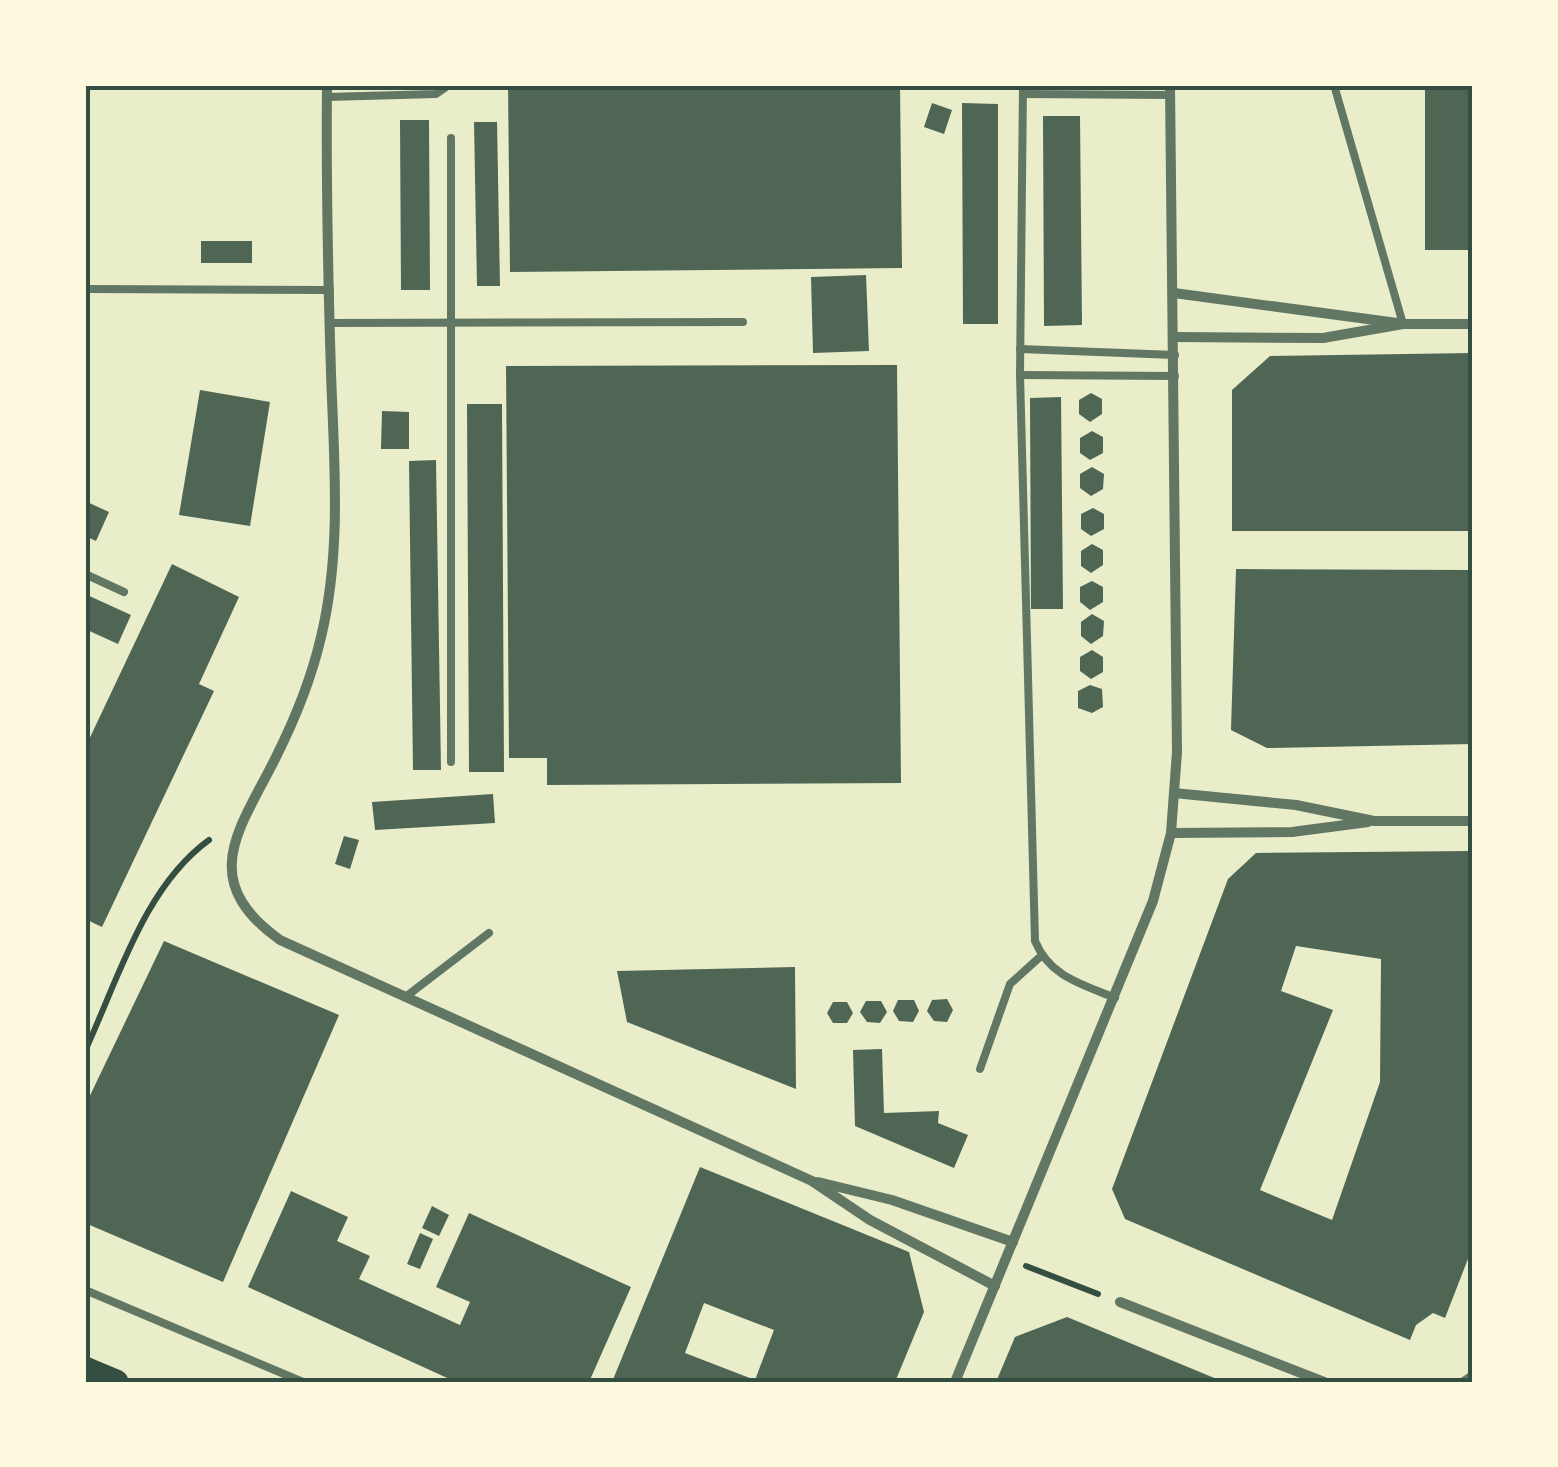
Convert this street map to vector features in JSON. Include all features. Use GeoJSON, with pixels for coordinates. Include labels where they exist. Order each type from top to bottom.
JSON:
{"type":"FeatureCollection","features":[{"type":"Feature","properties":{"kind":"main road"},"geometry":{"type":"LineString","coordinates":[[85,1369],[116,1382]]}},
{"type":"Feature","properties":{"kind":"street"},"geometry":{"type":"LineString","coordinates":[[954,1382],[1115,998],[1152,901],[1171,833],[1175,355],[1170,90]]}},
{"type":"Feature","properties":{"kind":"street"},"geometry":{"type":"LineString","coordinates":[[327,91],[335,499],[332,570],[321,638],[277,755],[238,826],[232,852],[233,878],[242,903],[258,924],[280,940],[812,1181],[870,1220],[995,1286]]}},
{"type":"Feature","properties":{"kind":"street"},"geometry":{"type":"LineString","coordinates":[[1174,293],[1403,324],[1473,324]]}},
{"type":"Feature","properties":{"kind":"street"},"geometry":{"type":"LineString","coordinates":[[1174,337],[1323,338],[1403,324]]}},
{"type":"Feature","properties":{"kind":"street"},"geometry":{"type":"LineString","coordinates":[[1174,793],[1322,809],[1374,821]]}},
{"type":"Feature","properties":{"kind":"street"},"geometry":{"type":"LineString","coordinates":[[1171,833],[1292,832],[1374,821],[1473,821]]}},
{"type":"Feature","properties":{"kind":"street"},"geometry":{"type":"LineString","coordinates":[[812,1181],[876,1195],[1013,1242]]}},
{"type":"Feature","properties":{"kind":"street"},"geometry":{"type":"LineString","coordinates":[[1120,1302],[1324,1382]]}},
{"type":"Feature","properties":{"kind":"street"},"geometry":{"type":"LineString","coordinates":[[1464,1382],[1473,1376]]}},
{"type":"Feature","properties":{"kind":"lane"},"geometry":{"type":"LineString","coordinates":[[327,91],[436,94],[449,85]]}},
{"type":"Feature","properties":{"kind":"lane"},"geometry":{"type":"LineString","coordinates":[[1334,85],[1403,324]]}},
{"type":"Feature","properties":{"kind":"lane"},"geometry":{"type":"LineString","coordinates":[[1115,998],[1062,976],[1041,956],[1035,941],[1020,375],[1023,90],[1170,90]]}},
{"type":"Feature","properties":{"kind":"lane"},"geometry":{"type":"LineString","coordinates":[[450,138],[451,762]]}},
{"type":"Feature","properties":{"kind":"lane"},"geometry":{"type":"LineString","coordinates":[[85,289],[330,290]]}},
{"type":"Feature","properties":{"kind":"lane"},"geometry":{"type":"LineString","coordinates":[[330,323],[744,322]]}},
{"type":"Feature","properties":{"kind":"lane"},"geometry":{"type":"LineString","coordinates":[[1020,350],[1175,355]]}},
{"type":"Feature","properties":{"kind":"lane"},"geometry":{"type":"LineString","coordinates":[[1020,375],[1175,376]]}},
{"type":"Feature","properties":{"kind":"lane"},"geometry":{"type":"LineString","coordinates":[[85,574],[124,592]]}},
{"type":"Feature","properties":{"kind":"lane"},"geometry":{"type":"LineString","coordinates":[[408,995],[488,933]]}},
{"type":"Feature","properties":{"kind":"lane"},"geometry":{"type":"LineString","coordinates":[[980,1069],[1010,984],[1041,956]]}},
{"type":"Feature","properties":{"kind":"lane"},"geometry":{"type":"LineString","coordinates":[[85,1290],[304,1382]]}},
{"type":"Feature","properties":{"kind":"path"},"geometry":{"type":"LineString","coordinates":[[85,1051],[162,887],[195,850],[238,826]]}},
{"type":"Feature","properties":{"kind":"path"},"geometry":{"type":"LineString","coordinates":[[1006,1259],[1120,1302]]}},
{"type":"Feature","properties":{"kind":"building"},"geometry":{"type":"Polygon","coordinates":[[[508,85],[900,85],[902,268],[510,272],[508,85]]]}},
{"type":"Feature","properties":{"kind":"building"},"geometry":{"type":"Polygon","coordinates":[[[1425,85],[1473,85],[1473,250],[1425,250],[1425,85]]]}},
{"type":"Feature","properties":{"kind":"building"},"geometry":{"type":"Polygon","coordinates":[[[932,103],[952,110],[944,134],[924,127],[932,103]]]}},
{"type":"Feature","properties":{"kind":"building"},"geometry":{"type":"Polygon","coordinates":[[[962,103],[998,104],[998,324],[963,324],[962,103]]]}},
{"type":"Feature","properties":{"kind":"building"},"geometry":{"type":"Polygon","coordinates":[[[1043,116],[1080,116],[1082,325],[1044,326],[1043,116]]]}},
{"type":"Feature","properties":{"kind":"building"},"geometry":{"type":"Polygon","coordinates":[[[400,120],[429,120],[430,290],[401,290],[400,120]]]}},
{"type":"Feature","properties":{"kind":"building"},"geometry":{"type":"Polygon","coordinates":[[[474,122],[497,122],[500,286],[477,286],[474,122]]]}},
{"type":"Feature","properties":{"kind":"building"},"geometry":{"type":"Polygon","coordinates":[[[201,241],[252,241],[252,263],[201,263],[201,241]]]}},
{"type":"Feature","properties":{"kind":"building"},"geometry":{"type":"Polygon","coordinates":[[[866,275],[869,351],[813,353],[811,277],[866,275]]]}},
{"type":"Feature","properties":{"kind":"building"},"geometry":{"type":"Polygon","coordinates":[[[1473,353],[1473,531],[1232,531],[1232,390],[1270,356],[1473,353]]]}},
{"type":"Feature","properties":{"kind":"building"},"geometry":{"type":"Polygon","coordinates":[[[897,365],[901,783],[547,785],[547,758],[509,758],[506,366],[897,365]]]}},
{"type":"Feature","properties":{"kind":"building"},"geometry":{"type":"Polygon","coordinates":[[[200,390],[270,402],[250,526],[179,515],[200,390]]]}},
{"type":"Feature","properties":{"kind":"building"},"geometry":{"type":"Polygon","coordinates":[[[1091,393],[1102,399],[1102,414],[1090,422],[1079,414],[1079,400],[1091,393]]]}},
{"type":"Feature","properties":{"kind":"building"},"geometry":{"type":"Polygon","coordinates":[[[1061,397],[1063,609],[1031,609],[1030,398],[1061,397]]]}},
{"type":"Feature","properties":{"kind":"building"},"geometry":{"type":"Polygon","coordinates":[[[467,404],[502,404],[504,772],[469,772],[467,404]]]}},
{"type":"Feature","properties":{"kind":"building"},"geometry":{"type":"Polygon","coordinates":[[[382,411],[409,412],[409,449],[381,449],[382,411]]]}},
{"type":"Feature","properties":{"kind":"building"},"geometry":{"type":"Polygon","coordinates":[[[1092,431],[1103,437],[1103,453],[1090,460],[1080,453],[1080,438],[1092,431]]]}},
{"type":"Feature","properties":{"kind":"building"},"geometry":{"type":"Polygon","coordinates":[[[436,460],[441,770],[413,770],[409,461],[436,460]]]}},
{"type":"Feature","properties":{"kind":"building"},"geometry":{"type":"Polygon","coordinates":[[[1092,467],[1104,474],[1103,489],[1091,496],[1080,488],[1080,474],[1092,467]]]}},
{"type":"Feature","properties":{"kind":"building"},"geometry":{"type":"Polygon","coordinates":[[[85,501],[109,512],[96,541],[85,536],[85,501]]]}},
{"type":"Feature","properties":{"kind":"building"},"geometry":{"type":"Polygon","coordinates":[[[1093,508],[1104,514],[1104,529],[1091,536],[1081,529],[1081,514],[1093,508]]]}},
{"type":"Feature","properties":{"kind":"building"},"geometry":{"type":"Polygon","coordinates":[[[1092,544],[1103,550],[1103,565],[1091,573],[1081,566],[1081,551],[1092,544]]]}},
{"type":"Feature","properties":{"kind":"building"},"geometry":{"type":"Polygon","coordinates":[[[172,564],[239,597],[199,684],[214,691],[102,927],[85,919],[85,748],[172,564]]]}},
{"type":"Feature","properties":{"kind":"building"},"geometry":{"type":"Polygon","coordinates":[[[1236,569],[1473,570],[1473,744],[1267,748],[1231,730],[1236,569]]]}},
{"type":"Feature","properties":{"kind":"building"},"geometry":{"type":"Polygon","coordinates":[[[1092,581],[1103,587],[1103,602],[1090,610],[1080,602],[1080,587],[1092,581]]]}},
{"type":"Feature","properties":{"kind":"building"},"geometry":{"type":"Polygon","coordinates":[[[85,594],[131,615],[118,644],[85,629],[85,594]]]}},
{"type":"Feature","properties":{"kind":"building"},"geometry":{"type":"Polygon","coordinates":[[[1092,614],[1104,621],[1103,636],[1091,644],[1081,636],[1081,622],[1092,614]]]}},
{"type":"Feature","properties":{"kind":"building"},"geometry":{"type":"Polygon","coordinates":[[[1092,650],[1103,657],[1103,672],[1091,679],[1080,671],[1080,657],[1092,650]]]}},
{"type":"Feature","properties":{"kind":"building"},"geometry":{"type":"Polygon","coordinates":[[[1090,685],[1102,689],[1103,707],[1092,713],[1078,708],[1078,691],[1090,685]]]}},
{"type":"Feature","properties":{"kind":"building"},"geometry":{"type":"Polygon","coordinates":[[[493,794],[495,823],[375,830],[372,802],[493,794]]]}},
{"type":"Feature","properties":{"kind":"building"},"geometry":{"type":"Polygon","coordinates":[[[344,836],[359,840],[350,869],[335,864],[344,836]]]}},
{"type":"Feature","properties":{"kind":"building"},"geometry":{"type":"Polygon","coordinates":[[[1473,851],[1473,1246],[1445,1318],[1433,1313],[1416,1325],[1410,1340],[1125,1219],[1112,1189],[1228,879],[1256,853],[1473,851]],[[1296,946],[1281,991],[1333,1010],[1260,1190],[1332,1220],[1380,1082],[1381,959],[1296,946]]]}},
{"type":"Feature","properties":{"kind":"building"},"geometry":{"type":"Polygon","coordinates":[[[164,941],[339,1015],[223,1282],[85,1223],[85,1106],[164,941]]]}},
{"type":"Feature","properties":{"kind":"building"},"geometry":{"type":"Polygon","coordinates":[[[795,967],[796,1089],[627,1022],[617,971],[795,967]]]}},
{"type":"Feature","properties":{"kind":"building"},"geometry":{"type":"Polygon","coordinates":[[[947,999],[953,1010],[947,1022],[934,1021],[927,1011],[932,1000],[947,999]]]}},
{"type":"Feature","properties":{"kind":"building"},"geometry":{"type":"Polygon","coordinates":[[[898,1000],[914,1000],[919,1011],[913,1022],[899,1021],[893,1011],[898,1000]]]}},
{"type":"Feature","properties":{"kind":"building"},"geometry":{"type":"Polygon","coordinates":[[[866,1001],[881,1001],[887,1012],[880,1023],[867,1022],[860,1012],[866,1001]]]}},
{"type":"Feature","properties":{"kind":"building"},"geometry":{"type":"Polygon","coordinates":[[[833,1002],[847,1002],[853,1013],[847,1023],[833,1023],[827,1013],[833,1002]]]}},
{"type":"Feature","properties":{"kind":"building"},"geometry":{"type":"Polygon","coordinates":[[[882,1049],[884,1113],[939,1111],[938,1123],[968,1135],[954,1168],[855,1126],[853,1050],[882,1049]]]}},
{"type":"Feature","properties":{"kind":"building"},"geometry":{"type":"Polygon","coordinates":[[[700,1167],[909,1252],[924,1312],[895,1382],[612,1382],[700,1167]],[[704,1303],[685,1353],[755,1380],[774,1330],[704,1303]]]}},
{"type":"Feature","properties":{"kind":"building"},"geometry":{"type":"Polygon","coordinates":[[[291,1191],[348,1217],[337,1241],[370,1256],[359,1279],[460,1325],[470,1302],[436,1287],[469,1213],[631,1287],[589,1382],[456,1382],[248,1287],[291,1191]]]}},
{"type":"Feature","properties":{"kind":"building"},"geometry":{"type":"Polygon","coordinates":[[[432,1206],[449,1215],[439,1236],[422,1228],[432,1206]]]}},
{"type":"Feature","properties":{"kind":"building"},"geometry":{"type":"Polygon","coordinates":[[[420,1233],[433,1239],[420,1269],[407,1264],[420,1233]]]}},
{"type":"Feature","properties":{"kind":"building"},"geometry":{"type":"Polygon","coordinates":[[[1067,1317],[1224,1382],[996,1382],[1015,1337],[1067,1317]]]}}]}
